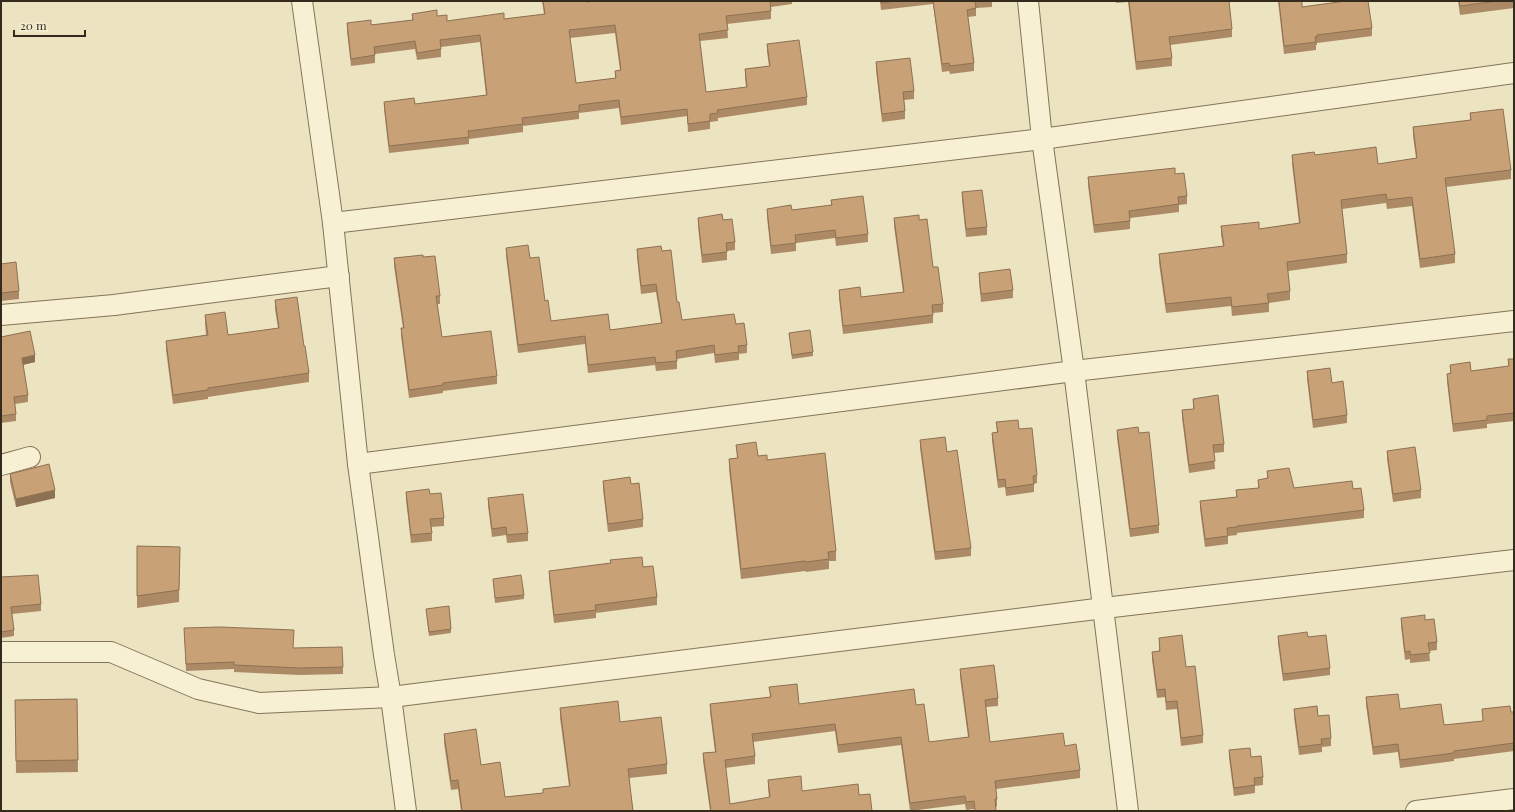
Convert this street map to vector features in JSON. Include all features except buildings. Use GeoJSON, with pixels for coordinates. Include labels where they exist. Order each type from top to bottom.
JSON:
{"type":"FeatureCollection","features":[{"type":"Feature","properties":{"kind":"street"},"geometry":{"type":"LineString","coordinates":[[302,1],[333,223],[358,464],[406,811]]}},
{"type":"Feature","properties":{"kind":"street"},"geometry":{"type":"LineString","coordinates":[[1028,1],[1042,139],[1074,371],[1128,811]]}},
{"type":"Feature","properties":{"kind":"street"},"geometry":{"type":"LineString","coordinates":[[333,223],[1042,139],[1514,73]]}},
{"type":"Feature","properties":{"kind":"street"},"geometry":{"type":"LineString","coordinates":[[1,315],[114,305],[338,276]]}},
{"type":"Feature","properties":{"kind":"street"},"geometry":{"type":"LineString","coordinates":[[358,464],[1074,371],[1514,321]]}},
{"type":"Feature","properties":{"kind":"street"},"geometry":{"type":"LineString","coordinates":[[1,465],[30,457]]}},
{"type":"Feature","properties":{"kind":"street"},"geometry":{"type":"LineString","coordinates":[[1,652],[111,652],[198,689],[259,703],[391,697],[1104,608],[1514,560]]}},
{"type":"Feature","properties":{"kind":"street"},"geometry":{"type":"LineString","coordinates":[[1416,811],[1514,799]]}}]}
